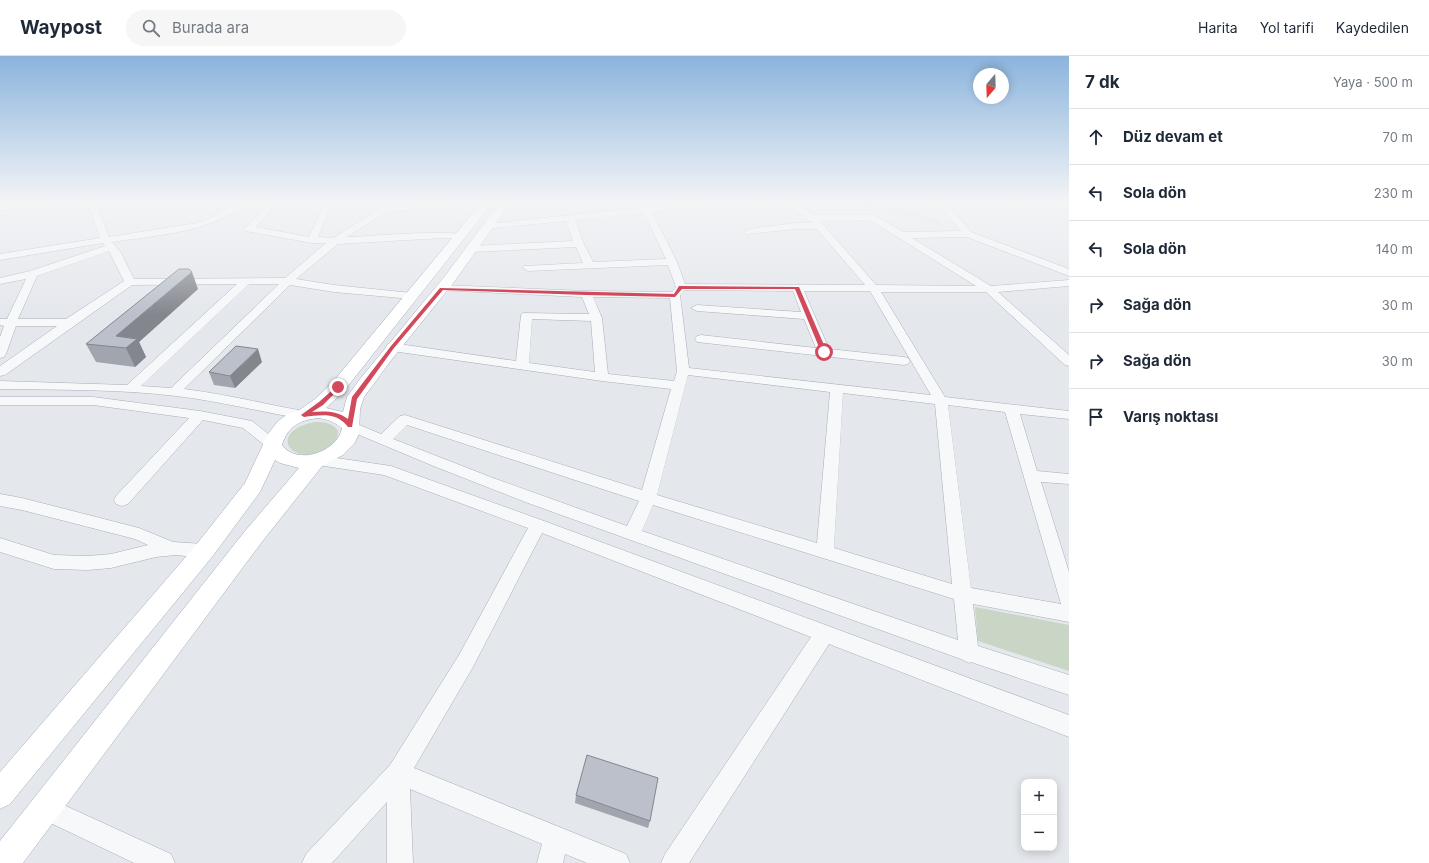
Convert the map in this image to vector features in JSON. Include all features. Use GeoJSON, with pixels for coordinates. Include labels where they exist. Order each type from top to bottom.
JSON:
{"type":"FeatureCollection","features":[{"type":"Feature","properties":{"kind":"main road"},"geometry":{"type":"LineString","coordinates":[[2,790],[204,551],[253,487],[273,445],[274,437],[279,429],[290,421],[304,415],[321,403],[338,387],[457,240]]}},
{"type":"Feature","properties":{"kind":"main road"},"geometry":{"type":"LineString","coordinates":[[273,445],[276,452],[283,457],[304,462],[316,460],[338,451],[345,445],[351,432],[350,426],[354,399],[392,347],[442,288],[478,240]]}},
{"type":"Feature","properties":{"kind":"main road"},"geometry":{"type":"LineString","coordinates":[[304,415],[322,413],[338,415],[350,426]]}},
{"type":"Feature","properties":{"kind":"main road"},"geometry":{"type":"LineString","coordinates":[[3,863],[253,537],[316,460]]}},
{"type":"Feature","properties":{"kind":"street"},"geometry":{"type":"LineString","coordinates":[[107,240],[116,253],[130,282]]}},
{"type":"Feature","properties":{"kind":"street"},"geometry":{"type":"LineString","coordinates":[[0,257],[125,240]]}},
{"type":"Feature","properties":{"kind":"street"},"geometry":{"type":"LineString","coordinates":[[312,240],[360,240]]}},
{"type":"Feature","properties":{"kind":"street"},"geometry":{"type":"LineString","coordinates":[[577,240],[589,264]]}},
{"type":"Feature","properties":{"kind":"street"},"geometry":{"type":"LineString","coordinates":[[632,534],[648,498],[683,371],[678,291],[672,262],[661,240]]}},
{"type":"Feature","properties":{"kind":"street"},"geometry":{"type":"LineString","coordinates":[[831,240],[873,288],[941,401],[961,594],[969,654]]}},
{"type":"Feature","properties":{"kind":"street"},"geometry":{"type":"LineString","coordinates":[[910,240],[989,289],[1069,362]]}},
{"type":"Feature","properties":{"kind":"street"},"geometry":{"type":"LineString","coordinates":[[983,240],[1069,273]]}},
{"type":"Feature","properties":{"kind":"street"},"geometry":{"type":"LineString","coordinates":[[174,392],[288,281],[336,241]]}},
{"type":"Feature","properties":{"kind":"street"},"geometry":{"type":"LineString","coordinates":[[0,281],[33,274],[108,243]]}},
{"type":"Feature","properties":{"kind":"street"},"geometry":{"type":"LineString","coordinates":[[472,248],[579,244]]}},
{"type":"Feature","properties":{"kind":"street"},"geometry":{"type":"LineString","coordinates":[[528,268],[589,264],[672,262]]}},
{"type":"Feature","properties":{"kind":"street"},"geometry":{"type":"LineString","coordinates":[[0,354],[6,322],[33,274]]}},
{"type":"Feature","properties":{"kind":"street"},"geometry":{"type":"LineString","coordinates":[[0,372],[130,282],[247,280],[288,281],[352,291],[412,296]]}},
{"type":"Feature","properties":{"kind":"street"},"geometry":{"type":"LineString","coordinates":[[130,389],[247,280]]}},
{"type":"Feature","properties":{"kind":"street"},"geometry":{"type":"LineString","coordinates":[[442,288],[586,294],[797,288],[989,289],[1069,283]]}},
{"type":"Feature","properties":{"kind":"street"},"geometry":{"type":"LineString","coordinates":[[797,288],[824,352]]}},
{"type":"Feature","properties":{"kind":"street"},"geometry":{"type":"LineString","coordinates":[[586,294],[596,318],[602,377]]}},
{"type":"Feature","properties":{"kind":"street"},"geometry":{"type":"LineString","coordinates":[[697,308],[809,316]]}},
{"type":"Feature","properties":{"kind":"street"},"geometry":{"type":"LineString","coordinates":[[522,365],[527,315],[596,318]]}},
{"type":"Feature","properties":{"kind":"street"},"geometry":{"type":"LineString","coordinates":[[6,322],[69,323]]}},
{"type":"Feature","properties":{"kind":"street"},"geometry":{"type":"LineString","coordinates":[[701,339],[904,361]]}},
{"type":"Feature","properties":{"kind":"street"},"geometry":{"type":"LineString","coordinates":[[392,347],[602,377],[680,386]]}},
{"type":"Feature","properties":{"kind":"street"},"geometry":{"type":"LineString","coordinates":[[683,371],[1069,415]]}},
{"type":"Feature","properties":{"kind":"street"},"geometry":{"type":"LineString","coordinates":[[0,386],[60,386],[174,392],[220,398],[255,407],[304,415]]}},
{"type":"Feature","properties":{"kind":"street"},"geometry":{"type":"LineString","coordinates":[[825,551],[837,388]]}},
{"type":"Feature","properties":{"kind":"street"},"geometry":{"type":"LineString","coordinates":[[0,401],[92,401],[200,415],[247,424],[273,445]]}},
{"type":"Feature","properties":{"kind":"street"},"geometry":{"type":"LineString","coordinates":[[1011,408],[1069,602]]}},
{"type":"Feature","properties":{"kind":"street"},"geometry":{"type":"LineString","coordinates":[[122,500],[200,415]]}},
{"type":"Feature","properties":{"kind":"street"},"geometry":{"type":"LineString","coordinates":[[383,440],[405,419],[648,498],[825,551],[961,594],[1069,614]]}},
{"type":"Feature","properties":{"kind":"street"},"geometry":{"type":"LineString","coordinates":[[350,426],[424,458],[632,534],[969,654],[1069,685]]}},
{"type":"Feature","properties":{"kind":"street"},"geometry":{"type":"LineString","coordinates":[[316,460],[386,470],[538,525],[1069,726]]}},
{"type":"Feature","properties":{"kind":"street"},"geometry":{"type":"LineString","coordinates":[[1039,476],[1069,480]]}},
{"type":"Feature","properties":{"kind":"street"},"geometry":{"type":"LineString","coordinates":[[0,500],[22,504],[139,534],[172,548]]}},
{"type":"Feature","properties":{"kind":"street"},"geometry":{"type":"LineString","coordinates":[[314,863],[398,773],[466,661],[538,525]]}},
{"type":"Feature","properties":{"kind":"street"},"geometry":{"type":"LineString","coordinates":[[0,545],[54,562],[88,563],[111,561],[156,550],[172,548],[204,551]]}},
{"type":"Feature","properties":{"kind":"street"},"geometry":{"type":"LineString","coordinates":[[674,863],[826,633]]}},
{"type":"Feature","properties":{"kind":"street"},"geometry":{"type":"LineString","coordinates":[[398,773],[617,863]]}},
{"type":"Feature","properties":{"kind":"street"},"geometry":{"type":"LineString","coordinates":[[398,773],[400,863]]}},
{"type":"Feature","properties":{"kind":"street"},"geometry":{"type":"LineString","coordinates":[[44,808],[162,863]]}},
{"type":"Feature","properties":{"kind":"street"},"geometry":{"type":"LineString","coordinates":[[550,863],[556,838]]}},
{"type":"Feature","properties":{"kind":"green space"},"geometry":{"type":"Polygon","coordinates":[[[315,422],[322,422],[336,428],[338,434],[335,442],[327,449],[314,454],[294,452],[289,446],[288,440],[291,433],[300,427],[315,422]]]}},
{"type":"Feature","properties":{"kind":"green space"},"geometry":{"type":"Polygon","coordinates":[[[975,607],[1069,625],[1069,671],[978,641],[975,607]]]}},
{"type":"Feature","properties":{"kind":"building"},"geometry":{"type":"Polygon","coordinates":[[[179,269],[189,269],[192,272],[116,336],[137,339],[126,348],[86,344],[179,269]]]}},
{"type":"Feature","properties":{"kind":"building"},"geometry":{"type":"Polygon","coordinates":[[[236,346],[258,349],[230,376],[209,372],[236,346]]]}},
{"type":"Feature","properties":{"kind":"building"},"geometry":{"type":"Polygon","coordinates":[[[587,755],[658,778],[650,821],[576,795],[587,755]]]}},
{"type":"Feature","properties":{"kind":"route"},"geometry":{"type":"LineString","coordinates":[[338,387],[321,403],[304,415],[328,413],[338,415],[350,426],[354,399],[392,347],[442,288],[586,294],[675,295],[681,287],[797,288],[824,352]]}}]}
